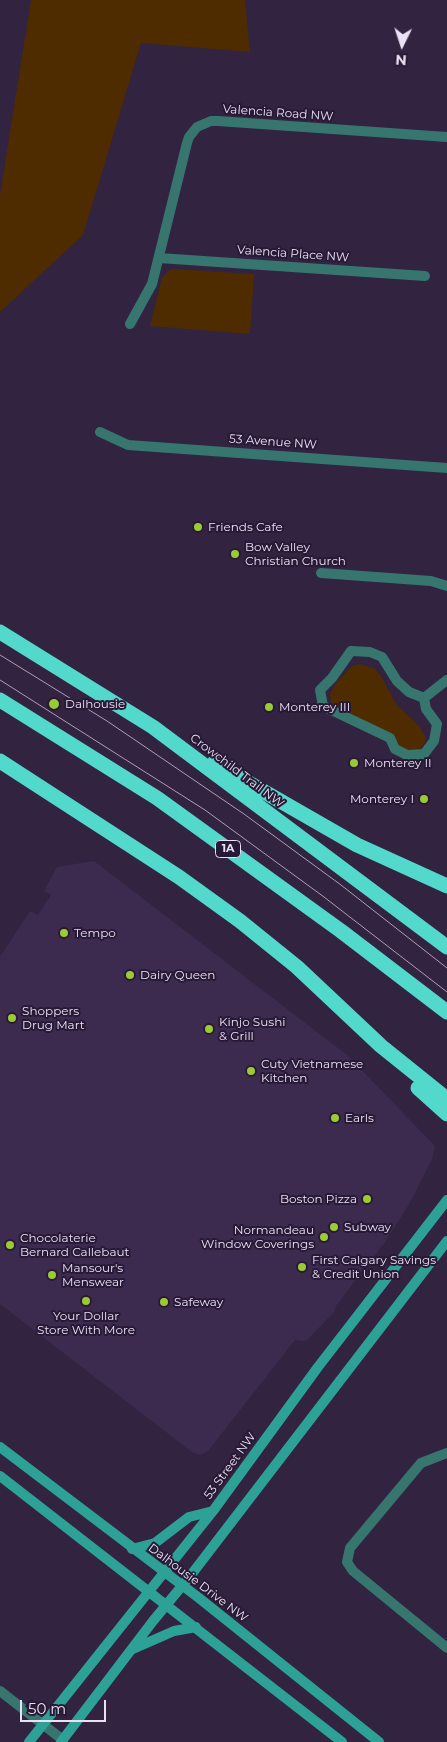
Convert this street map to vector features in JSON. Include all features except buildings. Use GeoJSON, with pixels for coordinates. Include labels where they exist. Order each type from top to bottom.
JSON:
{"type":"FeatureCollection","features":[{"type":"Feature","properties":{"kind":"highway","name":"Crowchild Trail NW"},"geometry":{"type":"LineString","coordinates":[[0,632],[153,727],[447,947]]}},
{"type":"Feature","properties":{"kind":"highway","name":"1A"},"geometry":{"type":"LineString","coordinates":[[0,700],[165,804],[341,931],[447,1012]]}},
{"type":"Feature","properties":{"kind":"highway"},"geometry":{"type":"LineString","coordinates":[[153,727],[350,842],[447,886]]}},
{"type":"Feature","properties":{"kind":"highway"},"geometry":{"type":"LineString","coordinates":[[0,761],[179,877],[240,921],[297,967],[381,1046],[447,1099]]}},
{"type":"Feature","properties":{"kind":"highway"},"geometry":{"type":"LineString","coordinates":[[381,1046],[391,1064],[447,1114]]}},
{"type":"Feature","properties":{"kind":"main road","name":"53 Street NW"},"geometry":{"type":"LineString","coordinates":[[29,1742],[213,1511],[318,1367],[447,1200]]}},
{"type":"Feature","properties":{"kind":"main road"},"geometry":{"type":"LineString","coordinates":[[62,1741],[447,1241]]}},
{"type":"Feature","properties":{"kind":"main road","name":"Dalhousie Drive NW"},"geometry":{"type":"LineString","coordinates":[[0,1447],[182,1586],[379,1742]]}},
{"type":"Feature","properties":{"kind":"main road"},"geometry":{"type":"LineString","coordinates":[[0,1476],[342,1742]]}},
{"type":"Feature","properties":{"kind":"main road"},"geometry":{"type":"LineString","coordinates":[[132,1548],[155,1543],[189,1517],[213,1511]]}},
{"type":"Feature","properties":{"kind":"main road"},"geometry":{"type":"LineString","coordinates":[[132,1650],[174,1631],[196,1627]]}},
{"type":"Feature","properties":{"kind":"street","name":"Valencia Road NW"},"geometry":{"type":"LineString","coordinates":[[130,324],[152,284],[189,138],[197,127],[205,123],[218,121],[447,137]]}},
{"type":"Feature","properties":{"kind":"street","name":"Valencia Place NW"},"geometry":{"type":"LineString","coordinates":[[159,258],[425,276]]}},
{"type":"Feature","properties":{"kind":"street","name":"53 Avenue NW"},"geometry":{"type":"LineString","coordinates":[[100,432],[128,445],[447,468]]}},
{"type":"Feature","properties":{"kind":"street"},"geometry":{"type":"LineString","coordinates":[[321,573],[431,581],[447,586]]}},
{"type":"Feature","properties":{"kind":"street"},"geometry":{"type":"LineString","coordinates":[[351,651],[364,651],[382,656],[397,681],[409,692],[424,698],[426,709],[437,724],[434,741],[424,754],[407,755],[395,749],[390,738],[323,706],[320,690],[332,678],[351,651]]}},
{"type":"Feature","properties":{"kind":"street"},"geometry":{"type":"LineString","coordinates":[[424,698],[447,680]]}},
{"type":"Feature","properties":{"kind":"street"},"geometry":{"type":"LineString","coordinates":[[447,1453],[421,1463],[350,1548],[347,1562],[353,1570],[447,1648]]}},
{"type":"Feature","properties":{"kind":"street"},"geometry":{"type":"LineString","coordinates":[[0,1691],[62,1741]]}},
{"type":"Feature","properties":{"kind":"shaded area"},"geometry":{"type":"Polygon","coordinates":[[[31,0],[245,0],[250,52],[141,43],[83,235],[0,312],[0,195],[31,0]]]}},
{"type":"Feature","properties":{"kind":"shaded area"},"geometry":{"type":"Polygon","coordinates":[[[169,270],[254,274],[250,334],[150,326],[162,278],[169,270]]]}},
{"type":"Feature","properties":{"kind":"shaded area"},"geometry":{"type":"Polygon","coordinates":[[[360,664],[374,668],[381,676],[396,704],[420,727],[425,736],[425,742],[420,749],[412,754],[331,704],[330,694],[336,683],[352,666],[360,664]]]}},
{"type":"Feature","properties":{"kind":"shaded area"},"geometry":{"type":"Polygon","coordinates":[[[94,861],[347,1055],[435,1146],[432,1159],[411,1201],[385,1242],[336,1306],[335,1311],[306,1341],[295,1340],[208,1451],[200,1455],[192,1452],[0,1304],[0,957],[30,911],[38,915],[51,895],[44,891],[57,867],[94,861]]]}},
{"type":"Feature","properties":{"kind":"tram line"},"geometry":{"type":"LineString","coordinates":[[0,655],[107,721],[244,814],[341,885],[447,968]]}},
{"type":"Feature","properties":{"kind":"tram line"},"geometry":{"type":"LineString","coordinates":[[0,680],[205,810],[324,897],[447,992]]}},
{"type":"Feature","properties":{"kind":"place","name":"Friends Cafe"},"geometry":{"type":"Point","coordinates":[198,527]}},
{"type":"Feature","properties":{"kind":"place","name":"Bow Valley Christian Church"},"geometry":{"type":"Point","coordinates":[235,554]}},
{"type":"Feature","properties":{"kind":"place","name":"Dalhousie"},"geometry":{"type":"Point","coordinates":[54,704]}},
{"type":"Feature","properties":{"kind":"place","name":"Monterey III"},"geometry":{"type":"Point","coordinates":[269,707]}},
{"type":"Feature","properties":{"kind":"place","name":"Monterey II"},"geometry":{"type":"Point","coordinates":[354,763]}},
{"type":"Feature","properties":{"kind":"place","name":"Monterey I"},"geometry":{"type":"Point","coordinates":[424,799]}},
{"type":"Feature","properties":{"kind":"place","name":"Tempo"},"geometry":{"type":"Point","coordinates":[64,933]}},
{"type":"Feature","properties":{"kind":"place","name":"Dairy Queen"},"geometry":{"type":"Point","coordinates":[130,975]}},
{"type":"Feature","properties":{"kind":"place","name":"Shoppers Drug Mart"},"geometry":{"type":"Point","coordinates":[12,1018]}},
{"type":"Feature","properties":{"kind":"place","name":"Kinjo Sushi & Grill"},"geometry":{"type":"Point","coordinates":[209,1029]}},
{"type":"Feature","properties":{"kind":"place","name":"Cuty Vietnamese Kitchen"},"geometry":{"type":"Point","coordinates":[251,1071]}},
{"type":"Feature","properties":{"kind":"place","name":"Earls"},"geometry":{"type":"Point","coordinates":[335,1118]}},
{"type":"Feature","properties":{"kind":"place","name":"Boston Pizza"},"geometry":{"type":"Point","coordinates":[367,1199]}},
{"type":"Feature","properties":{"kind":"place","name":"Subway"},"geometry":{"type":"Point","coordinates":[334,1227]}},
{"type":"Feature","properties":{"kind":"place","name":"Normandeau Window Coverings"},"geometry":{"type":"Point","coordinates":[324,1237]}},
{"type":"Feature","properties":{"kind":"place","name":"Chocolaterie Bernard Callebaut"},"geometry":{"type":"Point","coordinates":[10,1245]}},
{"type":"Feature","properties":{"kind":"place","name":"First Calgary Savings & Credit Union"},"geometry":{"type":"Point","coordinates":[302,1267]}},
{"type":"Feature","properties":{"kind":"place","name":"Mansour's Menswear"},"geometry":{"type":"Point","coordinates":[52,1275]}},
{"type":"Feature","properties":{"kind":"place","name":"Your Dollar Store With More"},"geometry":{"type":"Point","coordinates":[86,1301]}},
{"type":"Feature","properties":{"kind":"place","name":"Safeway"},"geometry":{"type":"Point","coordinates":[164,1302]}}]}
